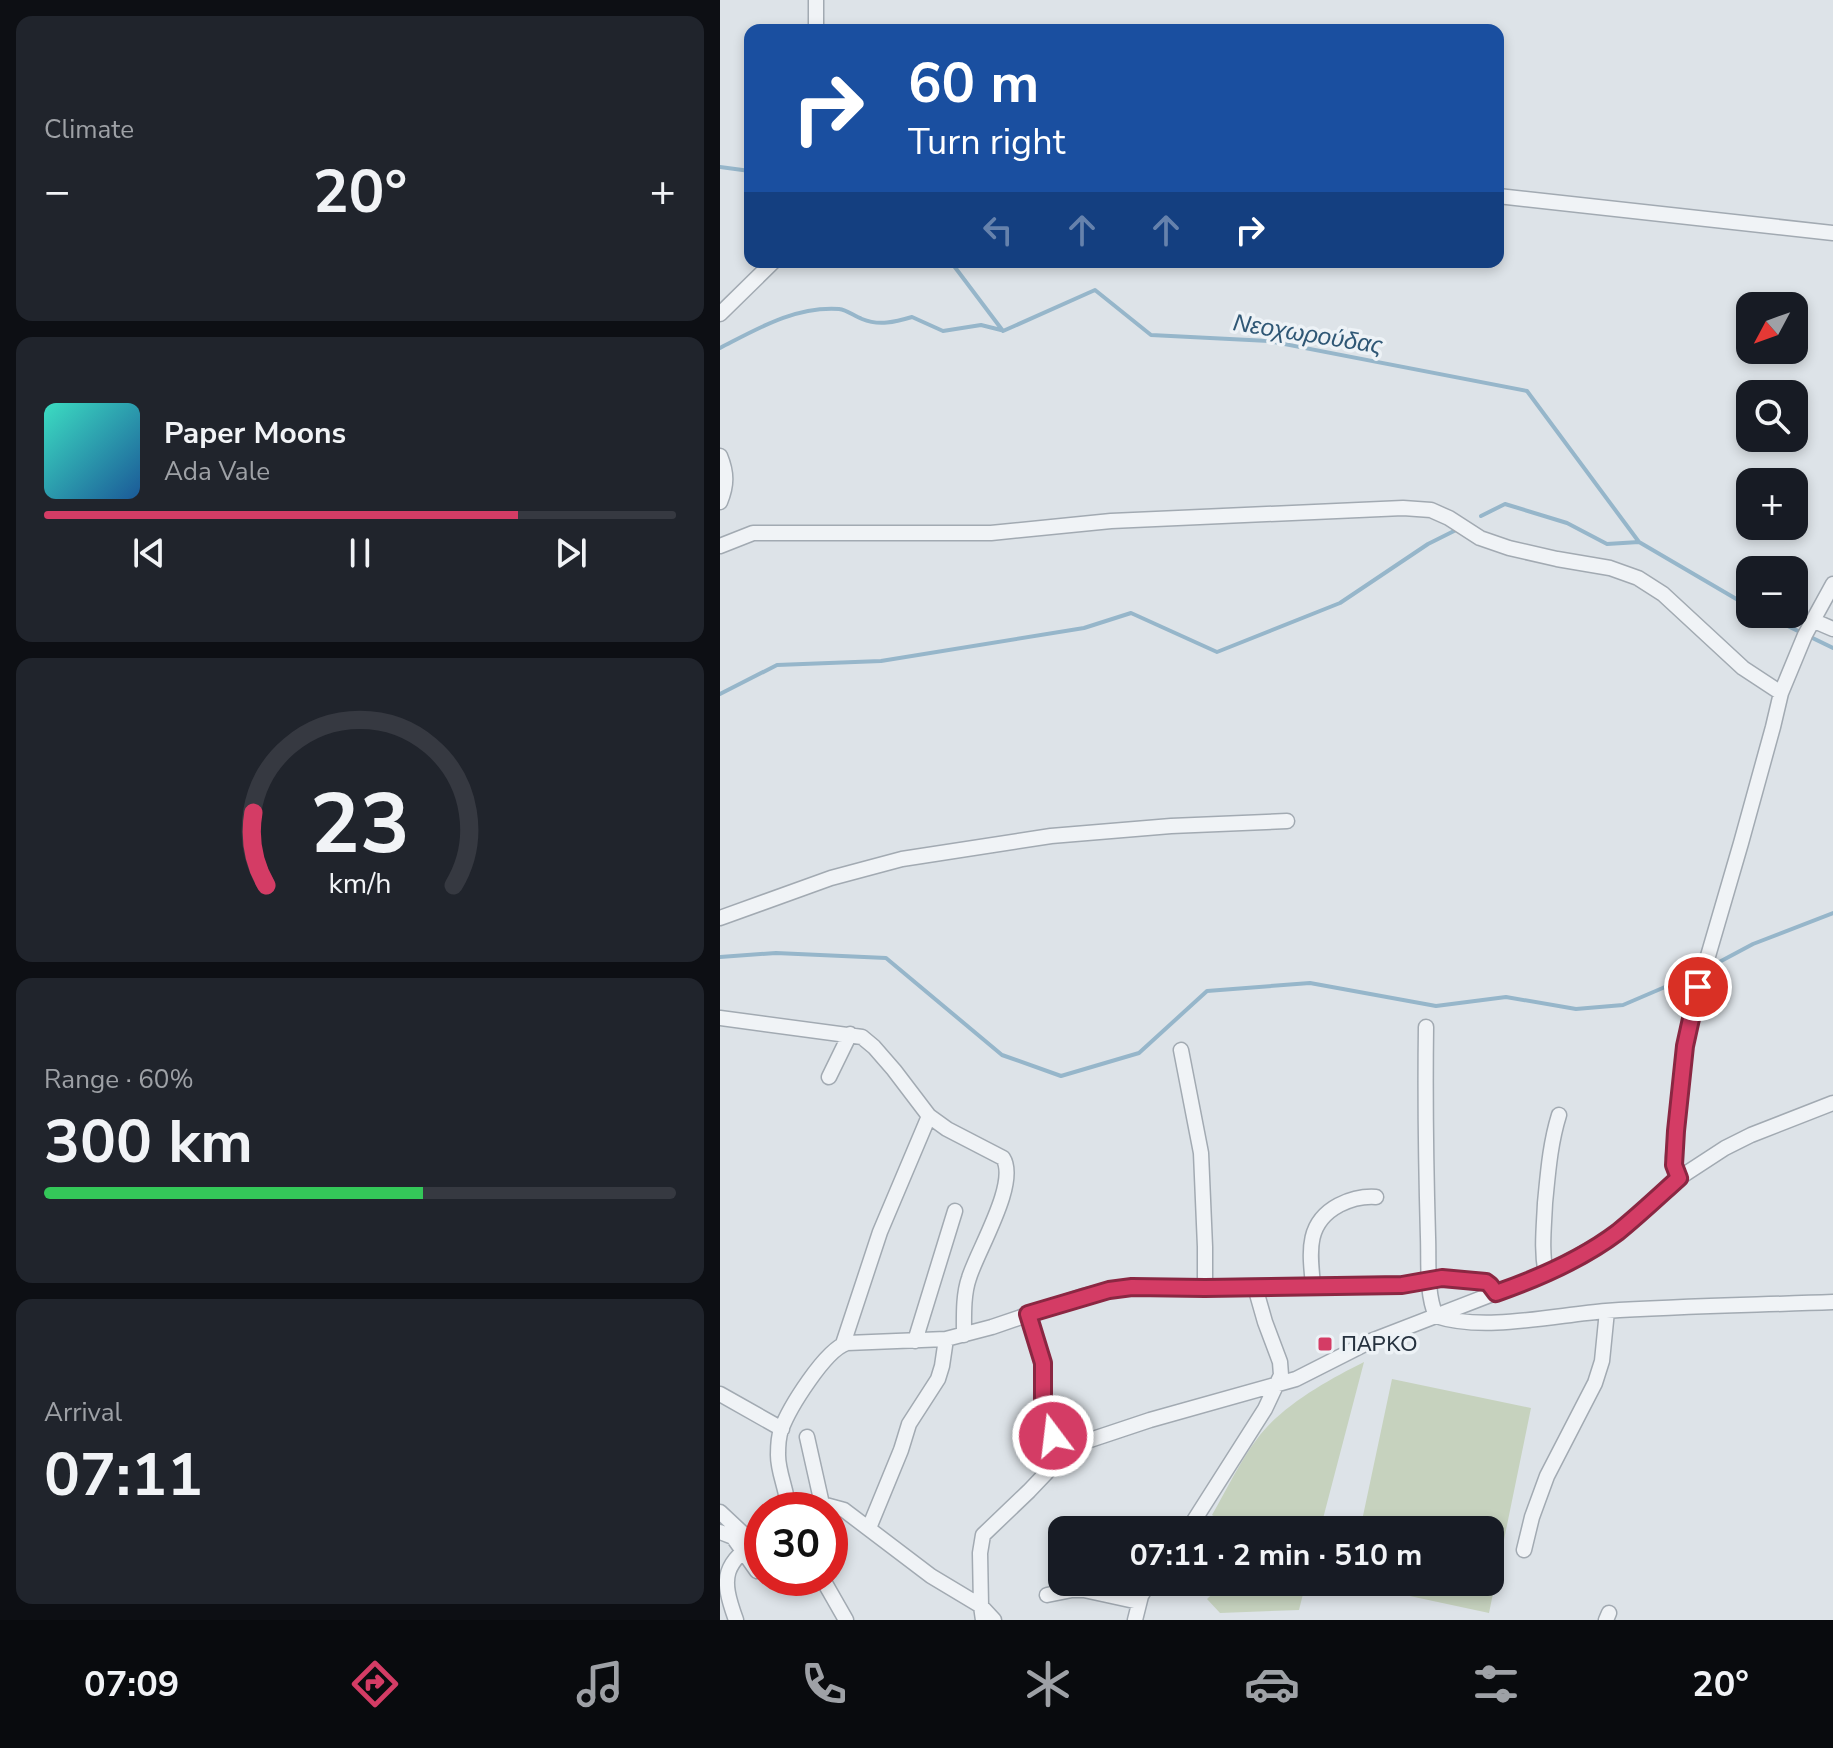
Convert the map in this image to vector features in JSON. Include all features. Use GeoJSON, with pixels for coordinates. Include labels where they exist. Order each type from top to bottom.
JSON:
{"type":"FeatureCollection","features":[{"type":"Feature","properties":{"kind":"street"},"geometry":{"type":"LineString","coordinates":[[816,0],[816,24]]}},
{"type":"Feature","properties":{"kind":"street"},"geometry":{"type":"LineString","coordinates":[[1504,197],[1833,233]]}},
{"type":"Feature","properties":{"kind":"street"},"geometry":{"type":"LineString","coordinates":[[720,314],[767,268]]}},
{"type":"Feature","properties":{"kind":"street"},"geometry":{"type":"LineString","coordinates":[[720,456],[726,470],[726,487],[720,502]]}},
{"type":"Feature","properties":{"kind":"street"},"geometry":{"type":"LineString","coordinates":[[720,546],[753,533],[991,533],[1111,521],[1403,508],[1431,510],[1480,538],[1557,559],[1610,568],[1638,578],[1663,594],[1743,668],[1781,693]]}},
{"type":"Feature","properties":{"kind":"street"},"geometry":{"type":"LineString","coordinates":[[1679,1178],[1673,1157],[1685,1046],[1694,1004],[1781,693],[1812,620],[1833,584]]}},
{"type":"Feature","properties":{"kind":"street"},"geometry":{"type":"LineString","coordinates":[[1812,620],[1833,629]]}},
{"type":"Feature","properties":{"kind":"street"},"geometry":{"type":"LineString","coordinates":[[720,918],[852,872],[940,852],[1079,834],[1287,821]]}},
{"type":"Feature","properties":{"kind":"street"},"geometry":{"type":"LineString","coordinates":[[720,1018],[862,1037],[894,1070],[929,1116],[947,1129],[1000,1155],[1007,1164],[1007,1178],[995,1216],[967,1285],[964,1335]]}},
{"type":"Feature","properties":{"kind":"street"},"geometry":{"type":"LineString","coordinates":[[1426,1027],[1424,1135],[1430,1280],[1432,1307],[1436,1316],[1473,1323],[1607,1311],[1833,1302]]}},
{"type":"Feature","properties":{"kind":"street"},"geometry":{"type":"LineString","coordinates":[[829,1077],[850,1034]]}},
{"type":"Feature","properties":{"kind":"street"},"geometry":{"type":"LineString","coordinates":[[1181,1050],[1201,1153],[1205,1288]]}},
{"type":"Feature","properties":{"kind":"street"},"geometry":{"type":"LineString","coordinates":[[982,1613],[980,1553],[983,1535],[1069,1449],[1150,1420],[1303,1376],[1347,1352],[1546,1274],[1617,1233],[1679,1178],[1725,1148],[1833,1103]]}},
{"type":"Feature","properties":{"kind":"street"},"geometry":{"type":"LineString","coordinates":[[1546,1274],[1543,1247],[1547,1176],[1559,1115]]}},
{"type":"Feature","properties":{"kind":"street"},"geometry":{"type":"LineString","coordinates":[[843,1344],[880,1232],[929,1116]]}},
{"type":"Feature","properties":{"kind":"street"},"geometry":{"type":"LineString","coordinates":[[1313,1285],[1312,1237],[1317,1222],[1343,1203],[1357,1198],[1376,1197]]}},
{"type":"Feature","properties":{"kind":"street"},"geometry":{"type":"LineString","coordinates":[[915,1341],[955,1211]]}},
{"type":"Feature","properties":{"kind":"street"},"geometry":{"type":"LineString","coordinates":[[785,1492],[778,1455],[782,1429],[788,1415],[823,1362],[843,1344],[853,1341],[946,1339],[1118,1288],[1408,1284],[1442,1278],[1486,1282],[1496,1293]]}},
{"type":"Feature","properties":{"kind":"street"},"geometry":{"type":"LineString","coordinates":[[1197,1516],[1265,1409],[1282,1371],[1255,1287]]}},
{"type":"Feature","properties":{"kind":"street"},"geometry":{"type":"LineString","coordinates":[[1524,1550],[1544,1485],[1595,1383],[1602,1361],[1607,1311]]}},
{"type":"Feature","properties":{"kind":"street"},"geometry":{"type":"LineString","coordinates":[[1028,1314],[1043,1363],[1043,1425],[1069,1449]]}},
{"type":"Feature","properties":{"kind":"street"},"geometry":{"type":"LineString","coordinates":[[869,1528],[909,1424],[938,1379],[946,1339]]}},
{"type":"Feature","properties":{"kind":"street"},"geometry":{"type":"LineString","coordinates":[[720,1394],[782,1429]]}},
{"type":"Feature","properties":{"kind":"street"},"geometry":{"type":"LineString","coordinates":[[807,1437],[819,1492]]}},
{"type":"Feature","properties":{"kind":"street"},"geometry":{"type":"LineString","coordinates":[[720,1512],[744,1535]]}},
{"type":"Feature","properties":{"kind":"street"},"geometry":{"type":"LineString","coordinates":[[848,1513],[994,1620]]}},
{"type":"Feature","properties":{"kind":"street"},"geometry":{"type":"LineString","coordinates":[[720,1532],[744,1541]]}},
{"type":"Feature","properties":{"kind":"street"},"geometry":{"type":"LineString","coordinates":[[736,1620],[723,1596],[721,1578],[724,1570],[744,1552]]}},
{"type":"Feature","properties":{"kind":"street"},"geometry":{"type":"LineString","coordinates":[[1047,1595],[1084,1590],[1139,1602]]}},
{"type":"Feature","properties":{"kind":"street"},"geometry":{"type":"LineString","coordinates":[[832,1596],[846,1620]]}},
{"type":"Feature","properties":{"kind":"street"},"geometry":{"type":"LineString","coordinates":[[1135,1620],[1142,1596]]}},
{"type":"Feature","properties":{"kind":"green space"},"geometry":{"type":"Polygon","coordinates":[[[1364,1362],[1324,1516],[1212,1515],[1245,1457],[1267,1427],[1306,1395],[1364,1362]]]}},
{"type":"Feature","properties":{"kind":"green space"},"geometry":{"type":"Polygon","coordinates":[[[1392,1379],[1531,1408],[1504,1540],[1504,1516],[1363,1516],[1392,1379]]]}},
{"type":"Feature","properties":{"kind":"green space"},"geometry":{"type":"Polygon","coordinates":[[[1210,1596],[1302,1596],[1299,1610],[1220,1613],[1207,1599],[1210,1596]]]}},
{"type":"Feature","properties":{"kind":"green space"},"geometry":{"type":"Polygon","coordinates":[[[1410,1596],[1492,1596],[1489,1613],[1410,1596]]]}},
{"type":"Feature","properties":{"kind":"waterway","name":"Νεοχωρούδας"},"geometry":{"type":"LineString","coordinates":[[720,167],[744,170]]}},
{"type":"Feature","properties":{"kind":"waterway","name":"Νεοχωρούδας"},"geometry":{"type":"LineString","coordinates":[[956,268],[1003,331],[1095,290],[1151,335],[1269,341],[1527,391],[1639,542],[1736,599]]}},
{"type":"Feature","properties":{"kind":"waterway"},"geometry":{"type":"LineString","coordinates":[[720,348],[777,320],[823,309],[842,310],[881,323],[912,317],[943,331],[981,325],[1001,330]]}},
{"type":"Feature","properties":{"kind":"waterway","name":"Νεοχωρούδας"},"geometry":{"type":"LineString","coordinates":[[1481,516],[1505,504],[1567,523],[1607,544],[1639,542]]}},
{"type":"Feature","properties":{"kind":"waterway","name":"Νεοχωρούδας"},"geometry":{"type":"LineString","coordinates":[[720,694],[777,665],[881,661],[1084,628],[1131,613],[1217,652],[1340,603],[1428,544],[1458,529]]}},
{"type":"Feature","properties":{"kind":"waterway","name":"Νεοχωρούδας"},"geometry":{"type":"LineString","coordinates":[[1792,628],[1833,648]]}},
{"type":"Feature","properties":{"kind":"waterway","name":"Νεοχωρούδας"},"geometry":{"type":"LineString","coordinates":[[1708,968],[1753,944],[1833,913]]}},
{"type":"Feature","properties":{"kind":"waterway","name":"Νεοχωρούδας"},"geometry":{"type":"LineString","coordinates":[[720,957],[776,953],[886,958],[1002,1055],[1061,1076],[1139,1053],[1207,991],[1310,983],[1436,1006],[1506,997],[1576,1009],[1623,1005],[1700,972]]}},
{"type":"Feature","properties":{"kind":"place","name":"ΠΑΡΚΟ"},"geometry":{"type":"Point","coordinates":[1325,1344]}},
{"type":"Feature","properties":{"kind":"route"},"geometry":{"type":"LineString","coordinates":[[1053,1436],[1043,1425],[1043,1363],[1028,1314],[1083,1296],[1132,1287],[1402,1285],[1442,1278],[1486,1282],[1496,1293],[1569,1263],[1605,1241],[1679,1178],[1673,1157],[1685,1046],[1698,987]]}}]}
